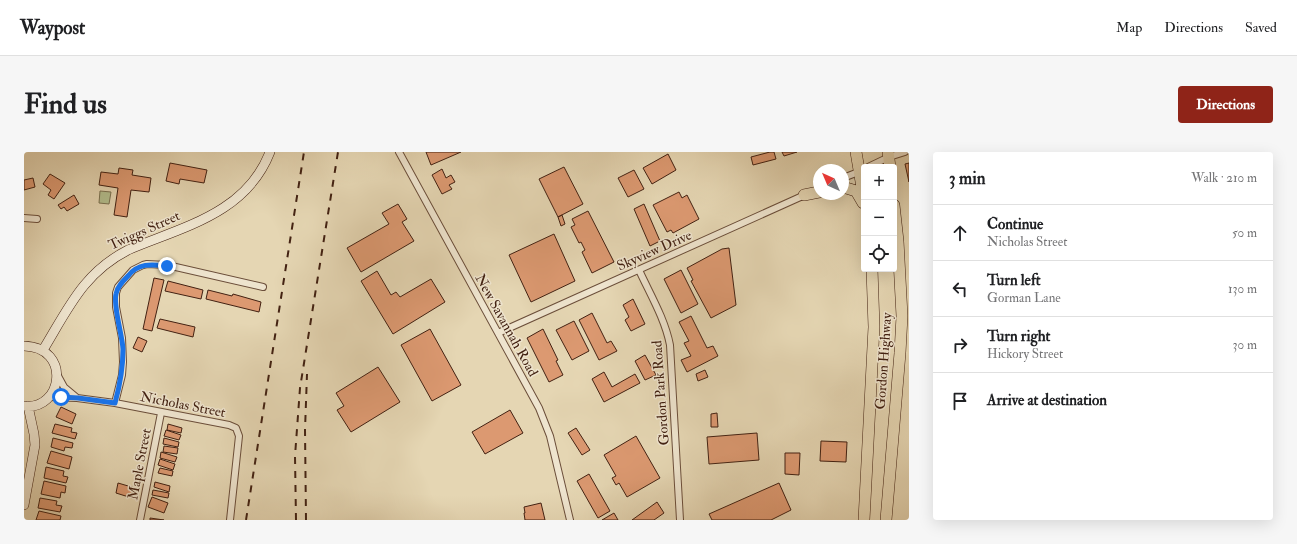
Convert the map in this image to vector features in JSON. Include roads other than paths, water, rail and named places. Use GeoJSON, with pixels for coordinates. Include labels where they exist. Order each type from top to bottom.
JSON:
{"type":"FeatureCollection","features":[{"type":"Feature","properties":{"kind":"highway"},"geometry":{"type":"LineString","coordinates":[[856,152],[862,164]]}},
{"type":"Feature","properties":{"kind":"highway"},"geometry":{"type":"LineString","coordinates":[[849,189],[856,191],[862,200]]}},
{"type":"Feature","properties":{"kind":"highway"},"geometry":{"type":"LineString","coordinates":[[804,195],[813,193]]}},
{"type":"Feature","properties":{"kind":"highway","name":"Gordon Highway"},"geometry":{"type":"LineString","coordinates":[[886,520],[902,316],[897,232]]}},
{"type":"Feature","properties":{"kind":"highway","name":"Gordon Highway"},"geometry":{"type":"LineString","coordinates":[[864,520],[874,327],[872,272]]}},
{"type":"Feature","properties":{"kind":"main road","name":"Twiggs Street"},"geometry":{"type":"LineString","coordinates":[[43,350],[78,293],[99,268],[117,255],[202,221],[226,208],[254,181],[270,152]]}},
{"type":"Feature","properties":{"kind":"main road"},"geometry":{"type":"LineString","coordinates":[[24,346],[34,346],[43,350],[55,365],[57,375],[54,390],[49,397],[43,402],[26,406],[34,434],[35,445],[24,505]]}},
{"type":"Feature","properties":{"kind":"street","name":"New Savannah Road"},"geometry":{"type":"LineString","coordinates":[[399,152],[546,422],[570,520]]}},
{"type":"Feature","properties":{"kind":"street"},"geometry":{"type":"LineString","coordinates":[[876,164],[905,152]]}},
{"type":"Feature","properties":{"kind":"street"},"geometry":{"type":"LineString","coordinates":[[849,175],[861,170]]}},
{"type":"Feature","properties":{"kind":"street","name":"Skyview Drive"},"geometry":{"type":"LineString","coordinates":[[498,333],[813,191]]}},
{"type":"Feature","properties":{"kind":"street"},"geometry":{"type":"LineString","coordinates":[[24,218],[37,219]]}},
{"type":"Feature","properties":{"kind":"street"},"geometry":{"type":"LineString","coordinates":[[115,403],[122,375],[123,362],[122,338],[116,306],[116,293],[118,287],[130,273],[147,264],[167,266],[263,287]]}},
{"type":"Feature","properties":{"kind":"street","name":"Gordon Park Road"},"geometry":{"type":"LineString","coordinates":[[639,270],[659,313],[670,345],[680,520]]}},
{"type":"Feature","properties":{"kind":"street"},"geometry":{"type":"LineString","coordinates":[[57,375],[64,387],[78,398]]}},
{"type":"Feature","properties":{"kind":"street","name":"Nicholas Street"},"geometry":{"type":"LineString","coordinates":[[49,397],[78,398],[115,403],[228,425],[236,428],[239,436],[230,520]]}},
{"type":"Feature","properties":{"kind":"street","name":"Maple Street"},"geometry":{"type":"LineString","coordinates":[[140,520],[161,413]]}},
{"type":"Feature","properties":{"kind":"railway"},"geometry":{"type":"LineString","coordinates":[[246,520],[304,152]]}},
{"type":"Feature","properties":{"kind":"railway"},"geometry":{"type":"LineString","coordinates":[[296,520],[295,456],[300,388],[338,152]]}},
{"type":"Feature","properties":{"kind":"railway"},"geometry":{"type":"LineString","coordinates":[[306,520],[305,430],[307,374]]}}]}
